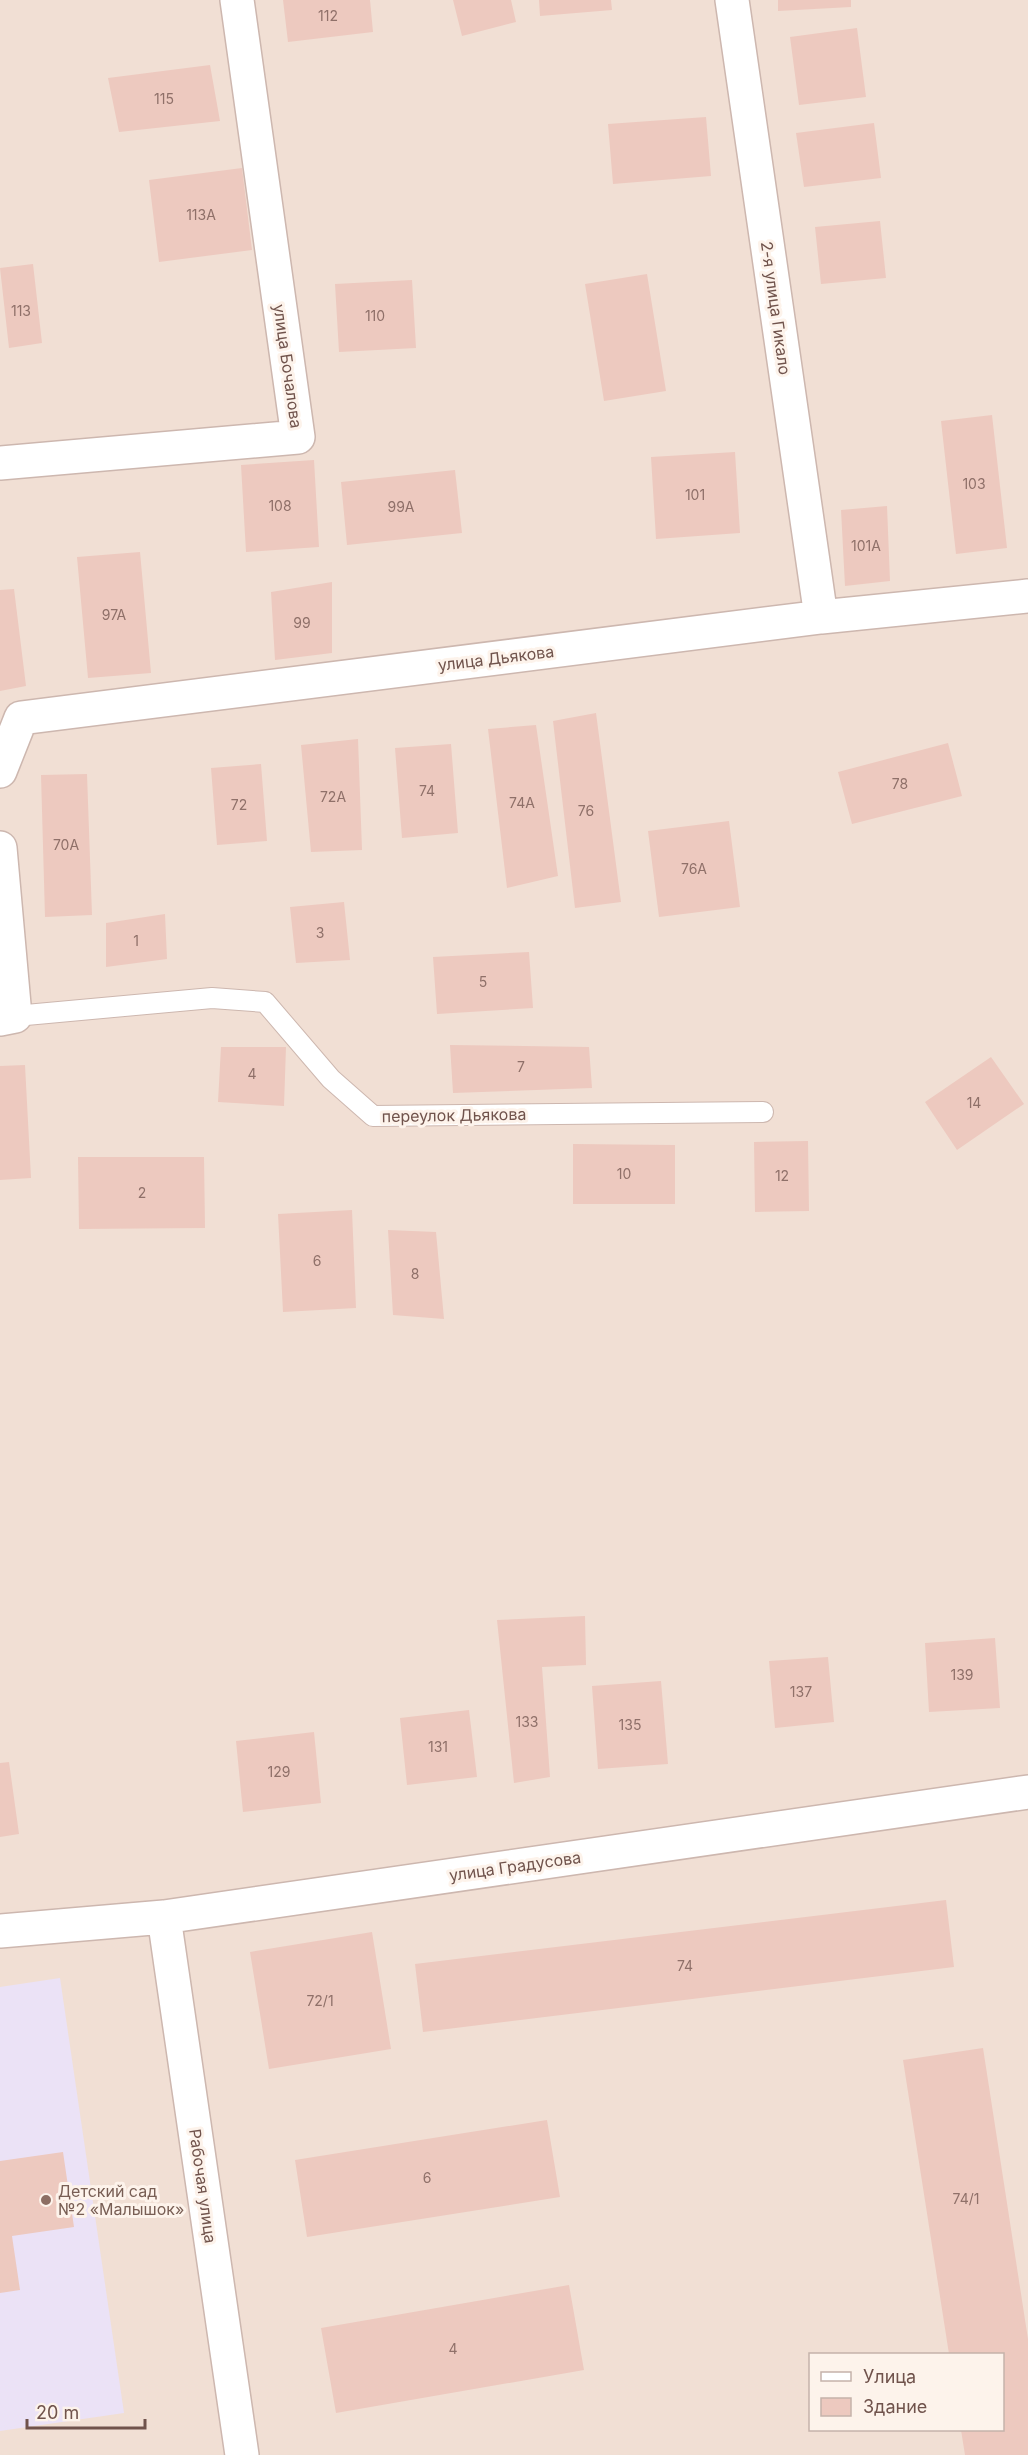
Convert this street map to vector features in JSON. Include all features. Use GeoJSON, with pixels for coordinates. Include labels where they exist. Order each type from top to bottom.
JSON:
{"type":"FeatureCollection","features":[{"type":"Feature","properties":{"kind":"street","name":"улица Бочалова"},"geometry":{"type":"LineString","coordinates":[[0,463],[298,436],[237,0]]}},
{"type":"Feature","properties":{"kind":"street","name":"2-я улица Гикало"},"geometry":{"type":"LineString","coordinates":[[732,0],[821,617]]}},
{"type":"Feature","properties":{"kind":"street","name":"улица Дьякова"},"geometry":{"type":"LineString","coordinates":[[0,771],[21,718],[821,617],[1028,596]]}},
{"type":"Feature","properties":{"kind":"street"},"geometry":{"type":"LineString","coordinates":[[0,848],[8,1017]]}},
{"type":"Feature","properties":{"kind":"street","name":"улица Градусова"},"geometry":{"type":"LineString","coordinates":[[0,1931],[164,1917],[1028,1792]]}},
{"type":"Feature","properties":{"kind":"street","name":"Рабочая улица"},"geometry":{"type":"LineString","coordinates":[[164,1917],[242,2455]]}},
{"type":"Feature","properties":{"kind":"lane","name":"переулок Дьякова"},"geometry":{"type":"LineString","coordinates":[[8,1017],[212,998],[265,1002],[331,1079],[373,1116],[763,1112]]}},
{"type":"Feature","properties":{"kind":"shaded area"},"geometry":{"type":"Polygon","coordinates":[[[0,0],[1028,0],[1028,2455],[0,2455],[0,0]]]}},
{"type":"Feature","properties":{"kind":"shaded area","name":"Детский сад №2 «Малышок»"},"geometry":{"type":"Polygon","coordinates":[[[60,1978],[124,2413],[0,2431],[0,1987],[60,1978]]]}},
{"type":"Feature","properties":{"kind":"building"},"geometry":{"type":"Polygon","coordinates":[[[283,0],[370,0],[373,32],[288,42],[283,0]]]}},
{"type":"Feature","properties":{"kind":"building"},"geometry":{"type":"Polygon","coordinates":[[[453,0],[511,0],[516,22],[462,36],[453,0]]]}},
{"type":"Feature","properties":{"kind":"building"},"geometry":{"type":"Polygon","coordinates":[[[539,0],[611,0],[612,10],[540,16],[539,0]]]}},
{"type":"Feature","properties":{"kind":"building"},"geometry":{"type":"Polygon","coordinates":[[[778,0],[851,0],[851,7],[778,11],[778,0]]]}},
{"type":"Feature","properties":{"kind":"building"},"geometry":{"type":"Polygon","coordinates":[[[857,28],[866,97],[799,105],[790,37],[857,28]]]}},
{"type":"Feature","properties":{"kind":"building"},"geometry":{"type":"Polygon","coordinates":[[[210,65],[220,121],[119,132],[108,78],[210,65]]]}},
{"type":"Feature","properties":{"kind":"building"},"geometry":{"type":"Polygon","coordinates":[[[706,117],[711,176],[613,184],[608,124],[706,117]]]}},
{"type":"Feature","properties":{"kind":"building"},"geometry":{"type":"Polygon","coordinates":[[[874,123],[881,178],[804,187],[796,133],[874,123]]]}},
{"type":"Feature","properties":{"kind":"building"},"geometry":{"type":"Polygon","coordinates":[[[242,168],[252,250],[159,262],[149,180],[242,168]]]}},
{"type":"Feature","properties":{"kind":"building"},"geometry":{"type":"Polygon","coordinates":[[[880,221],[886,278],[821,284],[815,227],[880,221]]]}},
{"type":"Feature","properties":{"kind":"building"},"geometry":{"type":"Polygon","coordinates":[[[33,264],[42,343],[9,348],[0,268],[33,264]]]}},
{"type":"Feature","properties":{"kind":"building"},"geometry":{"type":"Polygon","coordinates":[[[647,274],[666,391],[604,401],[585,284],[647,274]]]}},
{"type":"Feature","properties":{"kind":"building"},"geometry":{"type":"Polygon","coordinates":[[[412,280],[416,348],[339,352],[335,284],[412,280]]]}},
{"type":"Feature","properties":{"kind":"building"},"geometry":{"type":"Polygon","coordinates":[[[992,415],[1007,548],[956,554],[941,421],[992,415]]]}},
{"type":"Feature","properties":{"kind":"building"},"geometry":{"type":"Polygon","coordinates":[[[735,452],[740,533],[656,539],[651,457],[735,452]]]}},
{"type":"Feature","properties":{"kind":"building"},"geometry":{"type":"Polygon","coordinates":[[[314,460],[319,547],[246,552],[241,465],[314,460]]]}},
{"type":"Feature","properties":{"kind":"building"},"geometry":{"type":"Polygon","coordinates":[[[455,470],[462,533],[347,545],[341,482],[455,470]]]}},
{"type":"Feature","properties":{"kind":"building"},"geometry":{"type":"Polygon","coordinates":[[[887,506],[890,581],[845,586],[841,510],[887,506]]]}},
{"type":"Feature","properties":{"kind":"building"},"geometry":{"type":"Polygon","coordinates":[[[140,552],[151,673],[88,678],[77,557],[140,552]]]}},
{"type":"Feature","properties":{"kind":"building"},"geometry":{"type":"Polygon","coordinates":[[[332,582],[332,653],[275,660],[271,592],[332,582]]]}},
{"type":"Feature","properties":{"kind":"building"},"geometry":{"type":"Polygon","coordinates":[[[14,589],[26,686],[0,691],[0,590],[14,589]]]}},
{"type":"Feature","properties":{"kind":"building"},"geometry":{"type":"Polygon","coordinates":[[[596,713],[621,902],[575,908],[553,721],[596,713]]]}},
{"type":"Feature","properties":{"kind":"building"},"geometry":{"type":"Polygon","coordinates":[[[536,725],[558,876],[507,888],[488,729],[536,725]]]}},
{"type":"Feature","properties":{"kind":"building"},"geometry":{"type":"Polygon","coordinates":[[[358,739],[362,850],[311,852],[301,745],[358,739]]]}},
{"type":"Feature","properties":{"kind":"building"},"geometry":{"type":"Polygon","coordinates":[[[948,743],[962,796],[852,824],[838,772],[948,743]]]}},
{"type":"Feature","properties":{"kind":"building"},"geometry":{"type":"Polygon","coordinates":[[[451,744],[458,833],[402,838],[395,748],[451,744]]]}},
{"type":"Feature","properties":{"kind":"building"},"geometry":{"type":"Polygon","coordinates":[[[261,764],[267,841],[217,845],[211,768],[261,764]]]}},
{"type":"Feature","properties":{"kind":"building"},"geometry":{"type":"Polygon","coordinates":[[[87,774],[92,915],[45,917],[41,775],[87,774]]]}},
{"type":"Feature","properties":{"kind":"building"},"geometry":{"type":"Polygon","coordinates":[[[729,821],[740,907],[659,917],[648,831],[729,821]]]}},
{"type":"Feature","properties":{"kind":"building"},"geometry":{"type":"Polygon","coordinates":[[[344,902],[350,960],[296,963],[290,907],[344,902]]]}},
{"type":"Feature","properties":{"kind":"building"},"geometry":{"type":"Polygon","coordinates":[[[165,914],[167,959],[106,967],[106,923],[165,914]]]}},
{"type":"Feature","properties":{"kind":"building"},"geometry":{"type":"Polygon","coordinates":[[[529,952],[533,1008],[437,1014],[433,957],[529,952]]]}},
{"type":"Feature","properties":{"kind":"building"},"geometry":{"type":"Polygon","coordinates":[[[450,1045],[589,1047],[592,1088],[453,1093],[450,1045]]]}},
{"type":"Feature","properties":{"kind":"building"},"geometry":{"type":"Polygon","coordinates":[[[221,1047],[286,1047],[284,1106],[218,1102],[221,1047]]]}},
{"type":"Feature","properties":{"kind":"building"},"geometry":{"type":"Polygon","coordinates":[[[991,1057],[1024,1104],[957,1150],[925,1102],[991,1057]]]}},
{"type":"Feature","properties":{"kind":"building"},"geometry":{"type":"Polygon","coordinates":[[[25,1065],[31,1178],[0,1180],[0,1066],[25,1065]]]}},
{"type":"Feature","properties":{"kind":"building"},"geometry":{"type":"Polygon","coordinates":[[[808,1141],[809,1211],[755,1212],[754,1142],[808,1141]]]}},
{"type":"Feature","properties":{"kind":"building"},"geometry":{"type":"Polygon","coordinates":[[[573,1144],[675,1145],[675,1204],[573,1204],[573,1144]]]}},
{"type":"Feature","properties":{"kind":"building"},"geometry":{"type":"Polygon","coordinates":[[[78,1157],[204,1157],[205,1228],[79,1229],[78,1157]]]}},
{"type":"Feature","properties":{"kind":"building"},"geometry":{"type":"Polygon","coordinates":[[[352,1210],[356,1308],[283,1312],[278,1214],[352,1210]]]}},
{"type":"Feature","properties":{"kind":"building"},"geometry":{"type":"Polygon","coordinates":[[[388,1230],[436,1232],[444,1319],[393,1315],[388,1230]]]}},
{"type":"Feature","properties":{"kind":"building"},"geometry":{"type":"Polygon","coordinates":[[[585,1616],[586,1665],[542,1667],[550,1777],[514,1783],[497,1620],[585,1616]]]}},
{"type":"Feature","properties":{"kind":"building"},"geometry":{"type":"Polygon","coordinates":[[[995,1638],[1000,1708],[929,1712],[925,1643],[995,1638]]]}},
{"type":"Feature","properties":{"kind":"building"},"geometry":{"type":"Polygon","coordinates":[[[828,1657],[834,1722],[775,1728],[769,1661],[828,1657]]]}},
{"type":"Feature","properties":{"kind":"building"},"geometry":{"type":"Polygon","coordinates":[[[661,1681],[668,1764],[598,1769],[592,1686],[661,1681]]]}},
{"type":"Feature","properties":{"kind":"building"},"geometry":{"type":"Polygon","coordinates":[[[469,1710],[477,1777],[407,1785],[400,1718],[469,1710]]]}},
{"type":"Feature","properties":{"kind":"building"},"geometry":{"type":"Polygon","coordinates":[[[314,1732],[321,1803],[243,1812],[236,1741],[314,1732]]]}},
{"type":"Feature","properties":{"kind":"building"},"geometry":{"type":"Polygon","coordinates":[[[9,1762],[19,1834],[0,1837],[0,1763],[9,1762]]]}},
{"type":"Feature","properties":{"kind":"building"},"geometry":{"type":"Polygon","coordinates":[[[946,1900],[954,1967],[423,2032],[415,1964],[946,1900]]]}},
{"type":"Feature","properties":{"kind":"building"},"geometry":{"type":"Polygon","coordinates":[[[372,1932],[391,2049],[269,2069],[250,1952],[372,1932]]]}},
{"type":"Feature","properties":{"kind":"building"},"geometry":{"type":"Polygon","coordinates":[[[983,2048],[1028,2339],[1028,2455],[965,2455],[961,2431],[1004,2431],[1004,2353],[949,2353],[903,2060],[983,2048]]]}},
{"type":"Feature","properties":{"kind":"building"},"geometry":{"type":"Polygon","coordinates":[[[547,2120],[560,2197],[307,2237],[295,2160],[547,2120]]]}},
{"type":"Feature","properties":{"kind":"building"},"geometry":{"type":"Polygon","coordinates":[[[63,2152],[74,2227],[12,2236],[20,2290],[0,2293],[0,2161],[63,2152]]]}},
{"type":"Feature","properties":{"kind":"building"},"geometry":{"type":"Polygon","coordinates":[[[569,2285],[584,2370],[336,2413],[321,2328],[569,2285]]]}},
{"type":"Feature","properties":{"kind":"place","name":"Детский сад №2 «Малышок»"},"geometry":{"type":"Point","coordinates":[46,2200]}}]}
